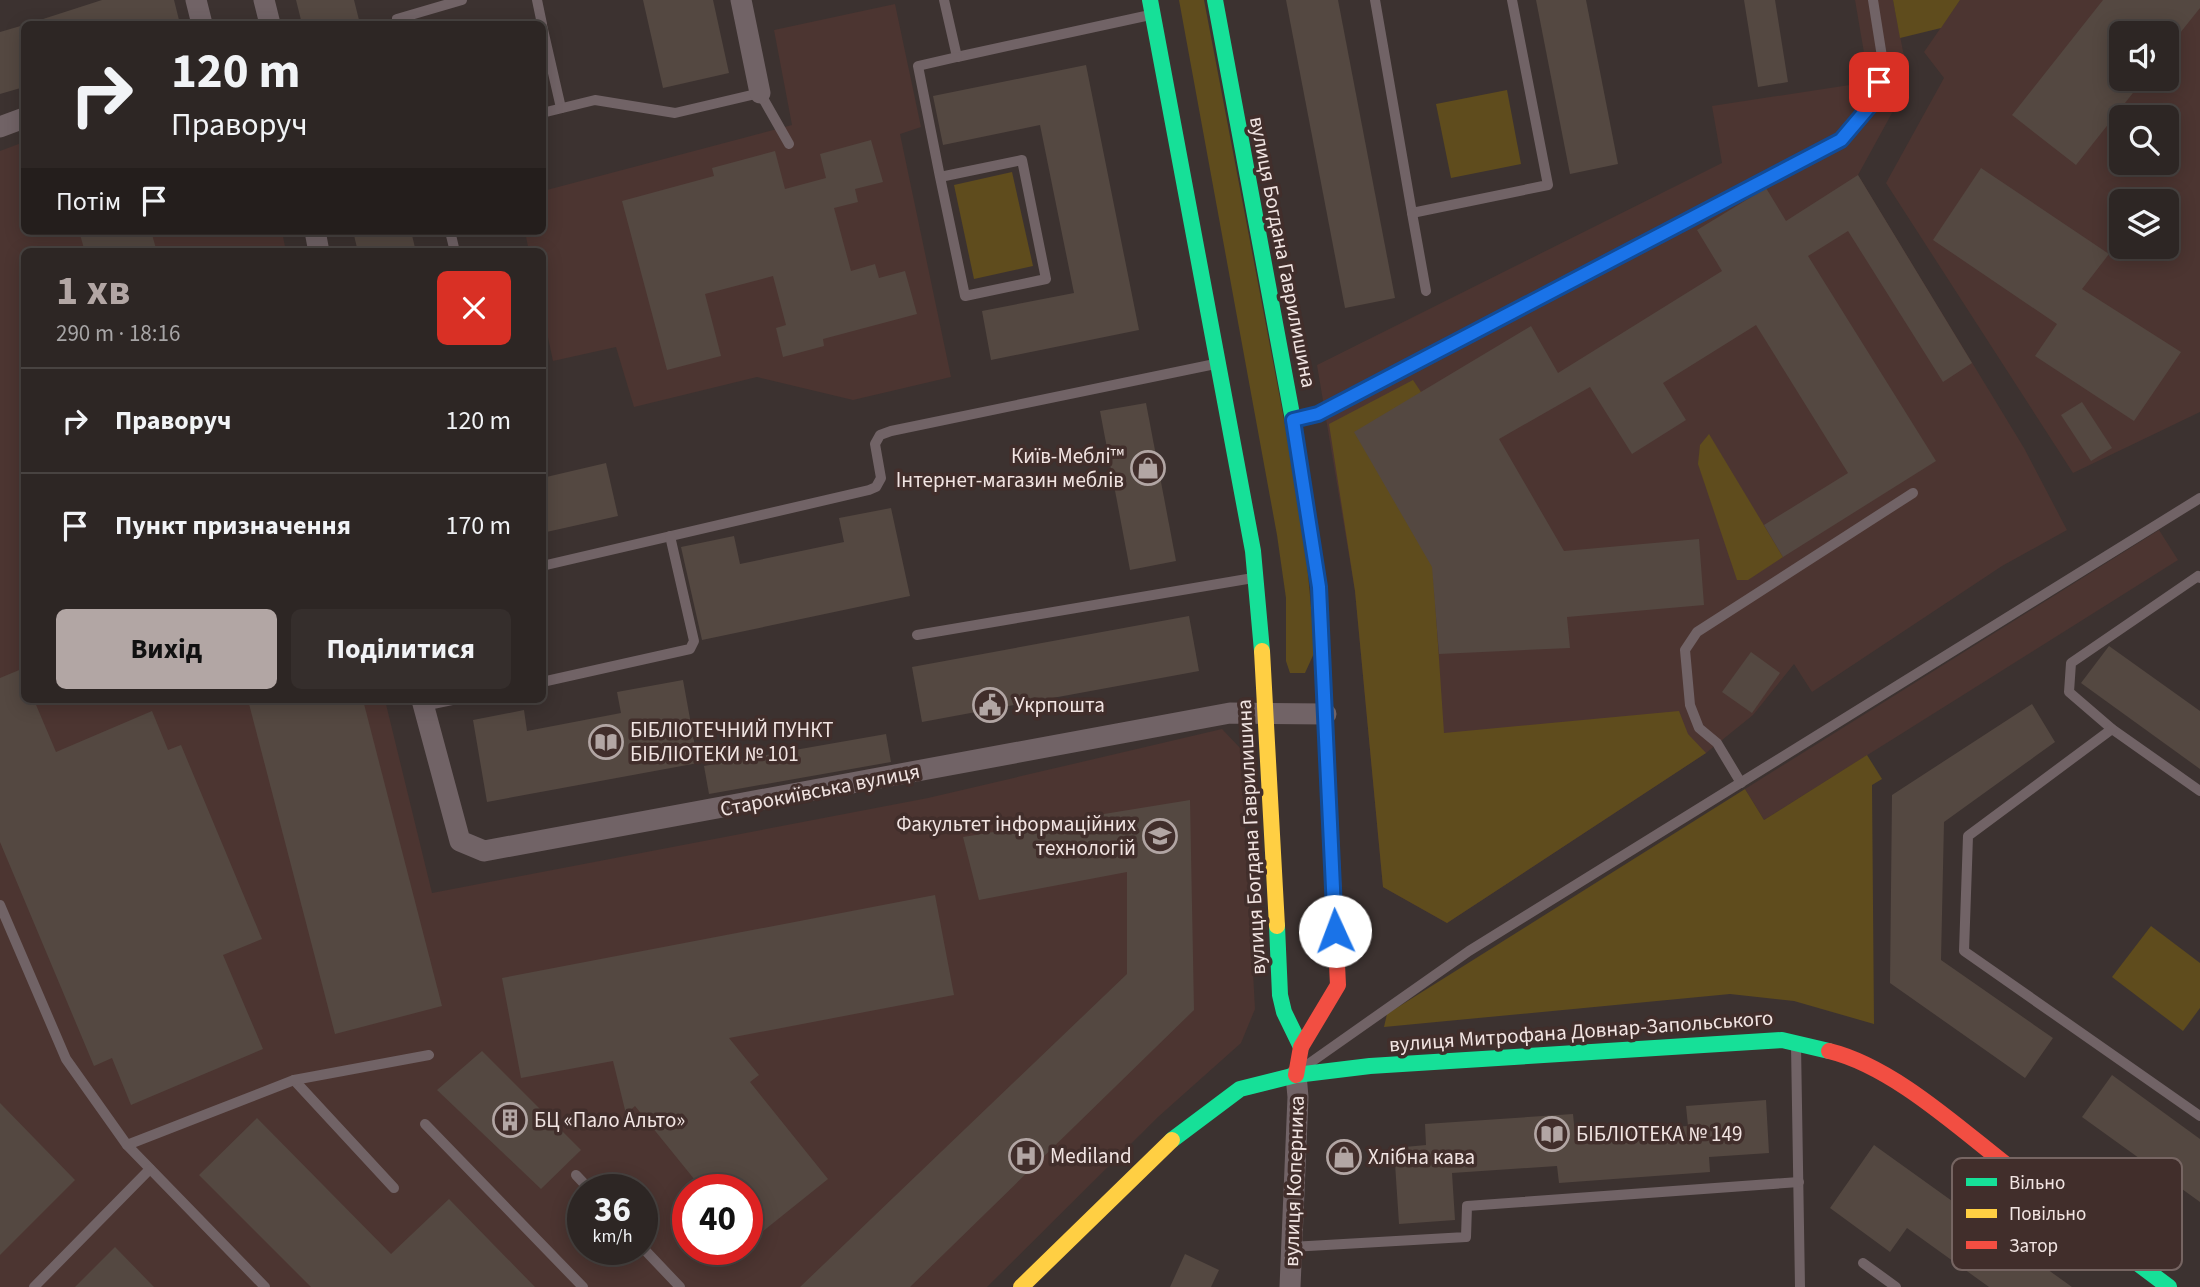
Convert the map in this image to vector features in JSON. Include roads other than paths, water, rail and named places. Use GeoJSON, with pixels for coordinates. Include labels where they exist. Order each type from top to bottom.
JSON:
{"type":"FeatureCollection","features":[{"type":"Feature","properties":{"kind":"street"},"geometry":{"type":"LineString","coordinates":[[196,0],[201,21]]}},
{"type":"Feature","properties":{"kind":"street"},"geometry":{"type":"LineString","coordinates":[[264,0],[269,21]]}},
{"type":"Feature","properties":{"kind":"street"},"geometry":{"type":"LineString","coordinates":[[741,0],[761,93]]}},
{"type":"Feature","properties":{"kind":"street","name":"вулиця Богдана Гаврилишина"},"geometry":{"type":"LineString","coordinates":[[1215,0],[1293,420],[1319,587],[1338,985],[1301,1047],[1296,1074]]}},
{"type":"Feature","properties":{"kind":"street","name":"вулиця Богдана Гаврилишина"},"geometry":{"type":"LineString","coordinates":[[1151,7],[1253,551],[1267,711],[1280,995],[1284,1013],[1301,1047]]}},
{"type":"Feature","properties":{"kind":"street"},"geometry":{"type":"LineString","coordinates":[[0,127],[21,119]]}},
{"type":"Feature","properties":{"kind":"street","name":"Старокиївська вулиця"},"geometry":{"type":"LineString","coordinates":[[422,703],[460,841],[484,851],[1230,713],[1267,711],[1326,714]]}},
{"type":"Feature","properties":{"kind":"street","name":"вулиця Митрофана Довнар-Запольського"},"geometry":{"type":"LineString","coordinates":[[1021,1287],[1181,1131],[1240,1089],[1296,1074],[1370,1066],[1796,1041],[1844,1055],[1896,1083],[1996,1158]]}},
{"type":"Feature","properties":{"kind":"street","name":"вулиця Коперника"},"geometry":{"type":"LineString","coordinates":[[1290,1287],[1298,1097],[1296,1074]]}},
{"type":"Feature","properties":{"kind":"street","name":"вулиця Митрофана Довнар-Запольського"},"geometry":{"type":"LineString","coordinates":[[2146,1270],[2169,1287]]}},
{"type":"Feature","properties":{"kind":"lane"},"geometry":{"type":"LineString","coordinates":[[397,21],[462,0]]}},
{"type":"Feature","properties":{"kind":"lane"},"geometry":{"type":"LineString","coordinates":[[537,0],[541,21]]}},
{"type":"Feature","properties":{"kind":"lane"},"geometry":{"type":"LineString","coordinates":[[944,0],[957,57]]}},
{"type":"Feature","properties":{"kind":"lane"},"geometry":{"type":"LineString","coordinates":[[1375,0],[1426,291]]}},
{"type":"Feature","properties":{"kind":"lane"},"geometry":{"type":"LineString","coordinates":[[1412,213],[1549,186],[1512,0]]}},
{"type":"Feature","properties":{"kind":"lane"},"geometry":{"type":"LineString","coordinates":[[1293,420],[1318,414],[1841,140],[1874,101],[1884,63],[1873,0]]}},
{"type":"Feature","properties":{"kind":"lane"},"geometry":{"type":"LineString","coordinates":[[940,177],[1021,160],[1046,279],[965,296],[940,177],[918,66],[1151,7]]}},
{"type":"Feature","properties":{"kind":"lane"},"geometry":{"type":"LineString","coordinates":[[546,42],[561,108]]}},
{"type":"Feature","properties":{"kind":"lane"},"geometry":{"type":"LineString","coordinates":[[546,112],[595,100],[675,113],[761,93],[789,144]]}},
{"type":"Feature","properties":{"kind":"lane"},"geometry":{"type":"LineString","coordinates":[[546,565],[876,487],[881,478],[875,444],[880,435],[1218,364]]}},
{"type":"Feature","properties":{"kind":"lane"},"geometry":{"type":"LineString","coordinates":[[1741,783],[1717,743],[1699,727],[1690,705],[1685,650],[1697,632],[1913,493]]}},
{"type":"Feature","properties":{"kind":"lane"},"geometry":{"type":"LineString","coordinates":[[1296,1074],[1469,951],[2200,498]]}},
{"type":"Feature","properties":{"kind":"lane"},"geometry":{"type":"LineString","coordinates":[[546,681],[690,649],[694,641],[670,536]]}},
{"type":"Feature","properties":{"kind":"lane"},"geometry":{"type":"LineString","coordinates":[[2200,578],[2197,576],[2071,663],[2068,692],[2112,729],[2200,791]]}},
{"type":"Feature","properties":{"kind":"lane"},"geometry":{"type":"LineString","coordinates":[[916,635],[1255,577]]}},
{"type":"Feature","properties":{"kind":"lane"},"geometry":{"type":"LineString","coordinates":[[2112,729],[1968,836],[1964,951],[2200,1116]]}},
{"type":"Feature","properties":{"kind":"lane"},"geometry":{"type":"LineString","coordinates":[[0,905],[66,1059],[127,1145],[265,1287]]}},
{"type":"Feature","properties":{"kind":"lane"},"geometry":{"type":"LineString","coordinates":[[1796,1041],[1800,1287]]}},
{"type":"Feature","properties":{"kind":"lane"},"geometry":{"type":"LineString","coordinates":[[127,1145],[294,1080],[429,1055]]}},
{"type":"Feature","properties":{"kind":"lane"},"geometry":{"type":"LineString","coordinates":[[294,1080],[394,1188]]}},
{"type":"Feature","properties":{"kind":"lane"},"geometry":{"type":"LineString","coordinates":[[425,1124],[583,1287]]}},
{"type":"Feature","properties":{"kind":"lane"},"geometry":{"type":"LineString","coordinates":[[34,1287],[150,1169]]}},
{"type":"Feature","properties":{"kind":"lane"},"geometry":{"type":"LineString","coordinates":[[1291,1247],[1466,1237],[1466,1206],[1798,1182]]}},
{"type":"Feature","properties":{"kind":"lane"},"geometry":{"type":"LineString","coordinates":[[1863,1263],[1896,1287]]}},
{"type":"Feature","properties":{"kind":"lane"},"geometry":{"type":"LineString","coordinates":[[658,1264],[680,1287]]}},
{"type":"Feature","properties":{"kind":"place","name":"Київ-Меблі™ Інтернет-магазин меблів"},"geometry":{"type":"Point","coordinates":[1148,468]}},
{"type":"Feature","properties":{"kind":"place","name":"Укрпошта"},"geometry":{"type":"Point","coordinates":[990,705]}},
{"type":"Feature","properties":{"kind":"place","name":"БІБЛІОТЕЧНИЙ ПУНКТ БІБЛІОТЕКИ № 101"},"geometry":{"type":"Point","coordinates":[606,742]}},
{"type":"Feature","properties":{"kind":"place","name":"Факультет інформаційних технологій"},"geometry":{"type":"Point","coordinates":[1160,836]}},
{"type":"Feature","properties":{"kind":"place","name":"БЦ «Пало Альто»"},"geometry":{"type":"Point","coordinates":[510,1120]}},
{"type":"Feature","properties":{"kind":"place","name":"БІБЛІОТЕКА № 149"},"geometry":{"type":"Point","coordinates":[1552,1134]}},
{"type":"Feature","properties":{"kind":"place","name":"Mediland"},"geometry":{"type":"Point","coordinates":[1026,1156]}},
{"type":"Feature","properties":{"kind":"place","name":"Хлібна кава"},"geometry":{"type":"Point","coordinates":[1344,1157]}}]}
